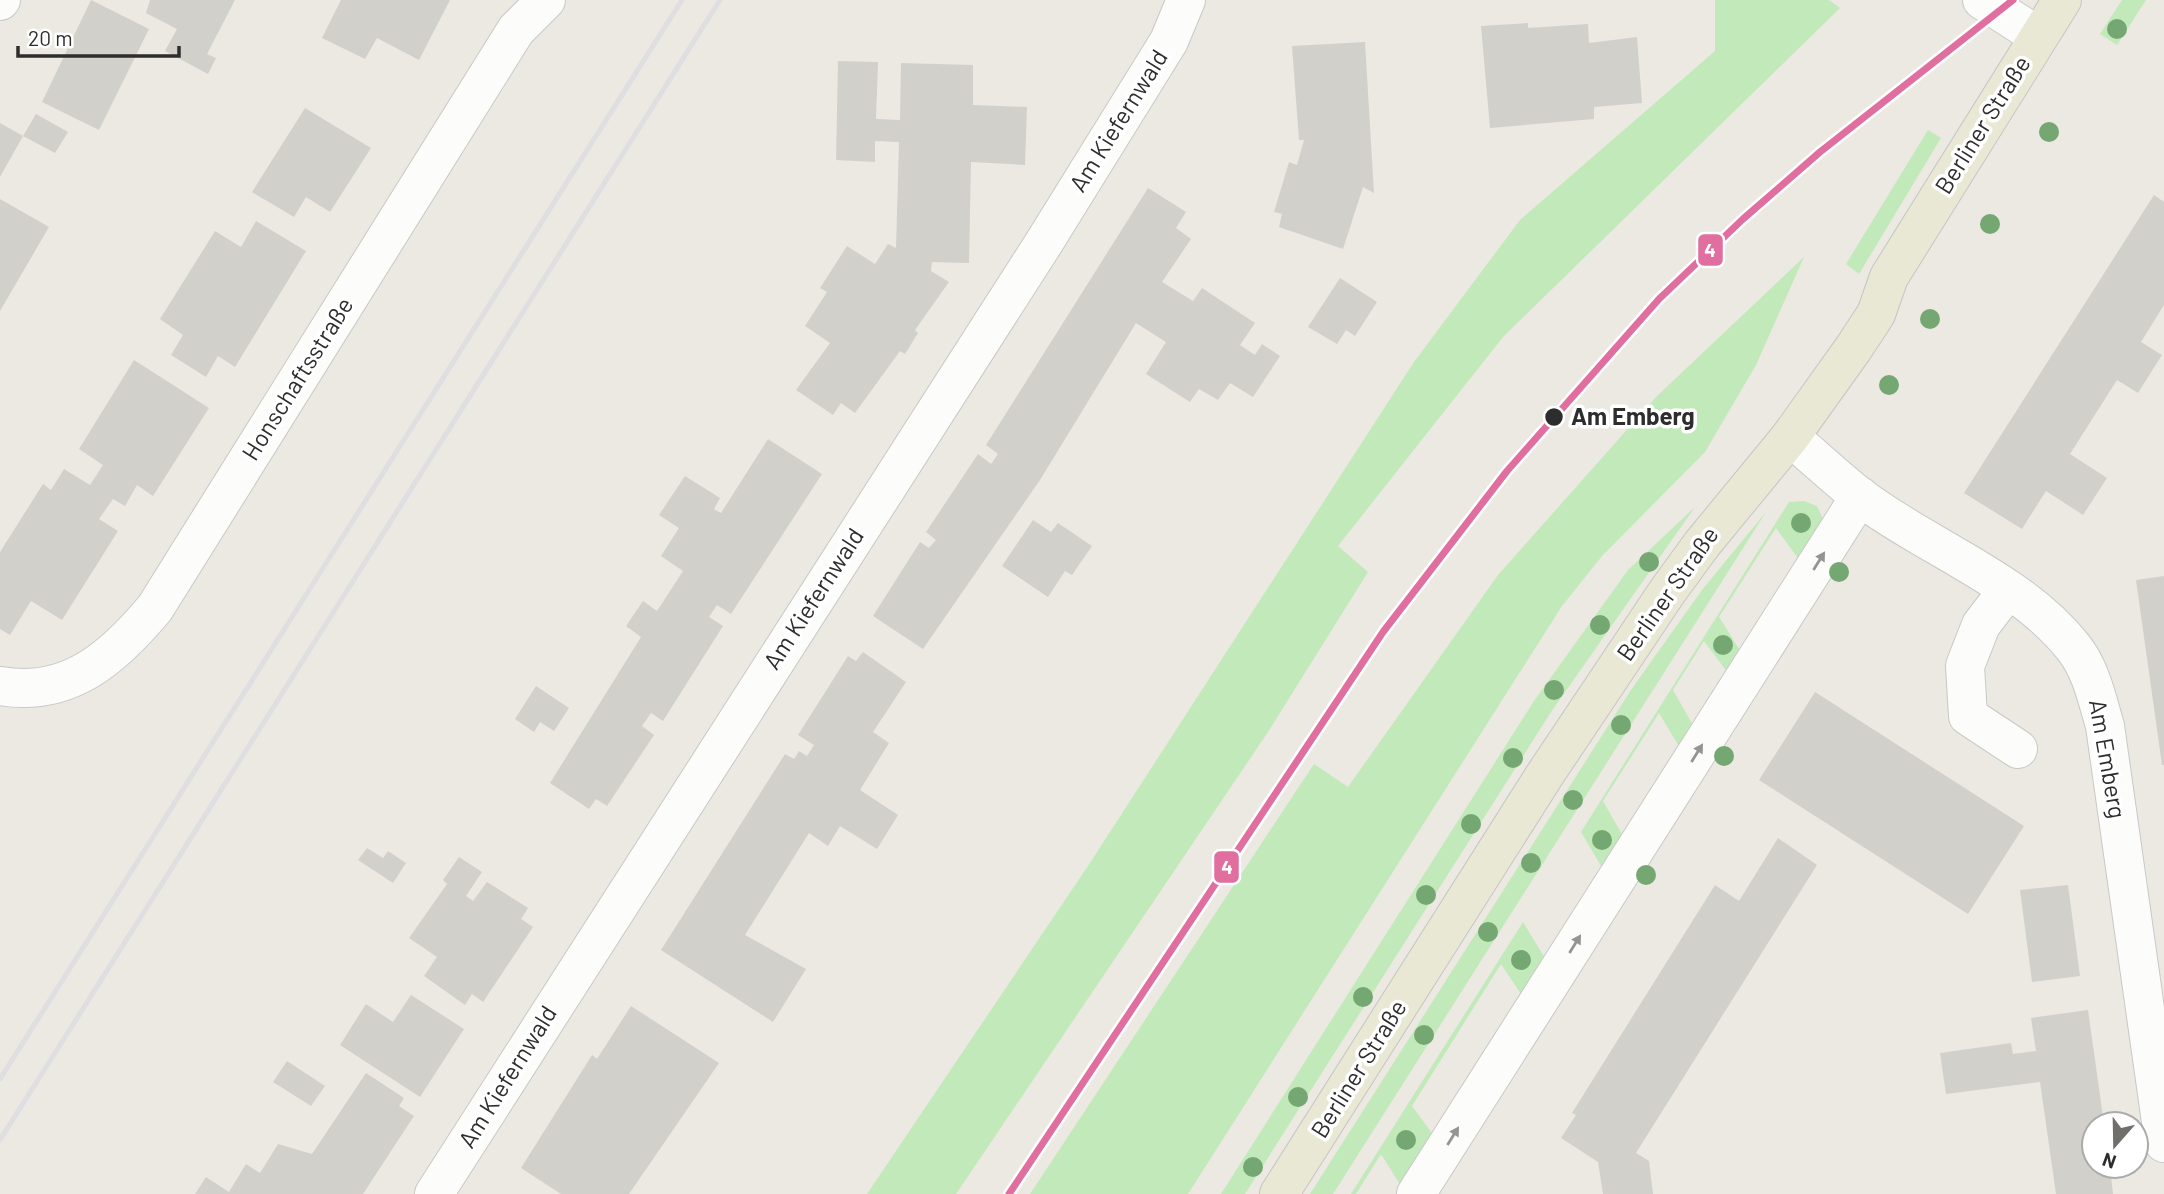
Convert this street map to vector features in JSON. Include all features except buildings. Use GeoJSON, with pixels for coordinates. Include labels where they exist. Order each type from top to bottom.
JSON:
{"type":"FeatureCollection","features":[{"type":"Feature","properties":{"kind":"main road","name":"Berliner Straße"},"geometry":{"type":"LineString","coordinates":[[1279,1194],[1530,799],[1659,603],[1702,544],[1790,437],[1876,314],[1889,277],[2062,0]]}},
{"type":"Feature","properties":{"kind":"street","name":"Honschaftsstraße"},"geometry":{"type":"LineString","coordinates":[[0,686],[55,685],[95,669],[127,641],[155,608],[516,30],[546,0]]}},
{"type":"Feature","properties":{"kind":"street","name":"Am Kiefernwald"},"geometry":{"type":"LineString","coordinates":[[434,1194],[1045,241],[1169,41],[1186,0]]}},
{"type":"Feature","properties":{"kind":"street"},"geometry":{"type":"LineString","coordinates":[[1982,0],[2038,36]]}},
{"type":"Feature","properties":{"kind":"street","name":"Am Emberg"},"geometry":{"type":"LineString","coordinates":[[1790,437],[1860,496],[2041,615],[2074,648],[2093,682],[2116,800],[2164,1143]]}},
{"type":"Feature","properties":{"kind":"street"},"geometry":{"type":"LineString","coordinates":[[1416,1194],[1860,496]]}},
{"type":"Feature","properties":{"kind":"street"},"geometry":{"type":"LineString","coordinates":[[2007,591],[1981,625],[1965,666],[1968,716],[2018,750]]}},
{"type":"Feature","properties":{"kind":"green space"},"geometry":{"type":"Polygon","coordinates":[[[1715,0],[1829,0],[1840,8],[1503,337],[1338,546],[1368,572],[1268,732],[956,1194],[867,1194],[1088,866],[1414,362],[1520,220],[1715,51],[1715,0]]]}},
{"type":"Feature","properties":{"kind":"green space"},"geometry":{"type":"Polygon","coordinates":[[[2122,0],[2146,0],[2117,45],[2100,34],[2122,0]]]}},
{"type":"Feature","properties":{"kind":"green space"},"geometry":{"type":"Polygon","coordinates":[[[1928,130],[1941,138],[1859,274],[1846,264],[1928,130]]]}},
{"type":"Feature","properties":{"kind":"green space"},"geometry":{"type":"Polygon","coordinates":[[[1804,257],[1756,365],[1705,452],[1602,556],[1562,606],[1188,1194],[1030,1194],[1314,764],[1348,787],[1498,575],[1656,397],[1804,257]]]}},
{"type":"Feature","properties":{"kind":"green space"},"geometry":{"type":"Polygon","coordinates":[[[1804,501],[1817,506],[1823,519],[1800,561],[1776,528],[1719,617],[1741,652],[1728,673],[1704,641],[1673,690],[1694,727],[1680,748],[1659,713],[1603,801],[1624,838],[1604,871],[1581,832],[1789,502],[1804,501]]]}},
{"type":"Feature","properties":{"kind":"green space"},"geometry":{"type":"Polygon","coordinates":[[[1695,507],[1551,712],[1245,1194],[1221,1194],[1534,701],[1628,570],[1695,507]]]}},
{"type":"Feature","properties":{"kind":"green space"},"geometry":{"type":"Polygon","coordinates":[[[1766,512],[1333,1194],[1310,1194],[1631,690],[1702,590],[1766,512]]]}},
{"type":"Feature","properties":{"kind":"green space"},"geometry":{"type":"Polygon","coordinates":[[[1523,922],[1546,960],[1523,997],[1501,964],[1412,1106],[1434,1136],[1401,1186],[1381,1154],[1356,1194],[1351,1194],[1523,922]]]}},
{"type":"Feature","properties":{"kind":"railway"},"geometry":{"type":"LineString","coordinates":[[0,1079],[682,0]]}},
{"type":"Feature","properties":{"kind":"railway"},"geometry":{"type":"LineString","coordinates":[[0,1140],[720,0]]}},
{"type":"Feature","properties":{"kind":"transit line","name":"4"},"geometry":{"type":"LineString","coordinates":[[1009,1194],[1383,632],[1507,471],[1659,299],[1743,219],[1820,152],[2013,0]]}},
{"type":"Feature","properties":{"kind":"place","name":"Am Emberg"},"geometry":{"type":"Point","coordinates":[1554,417]}}]}
